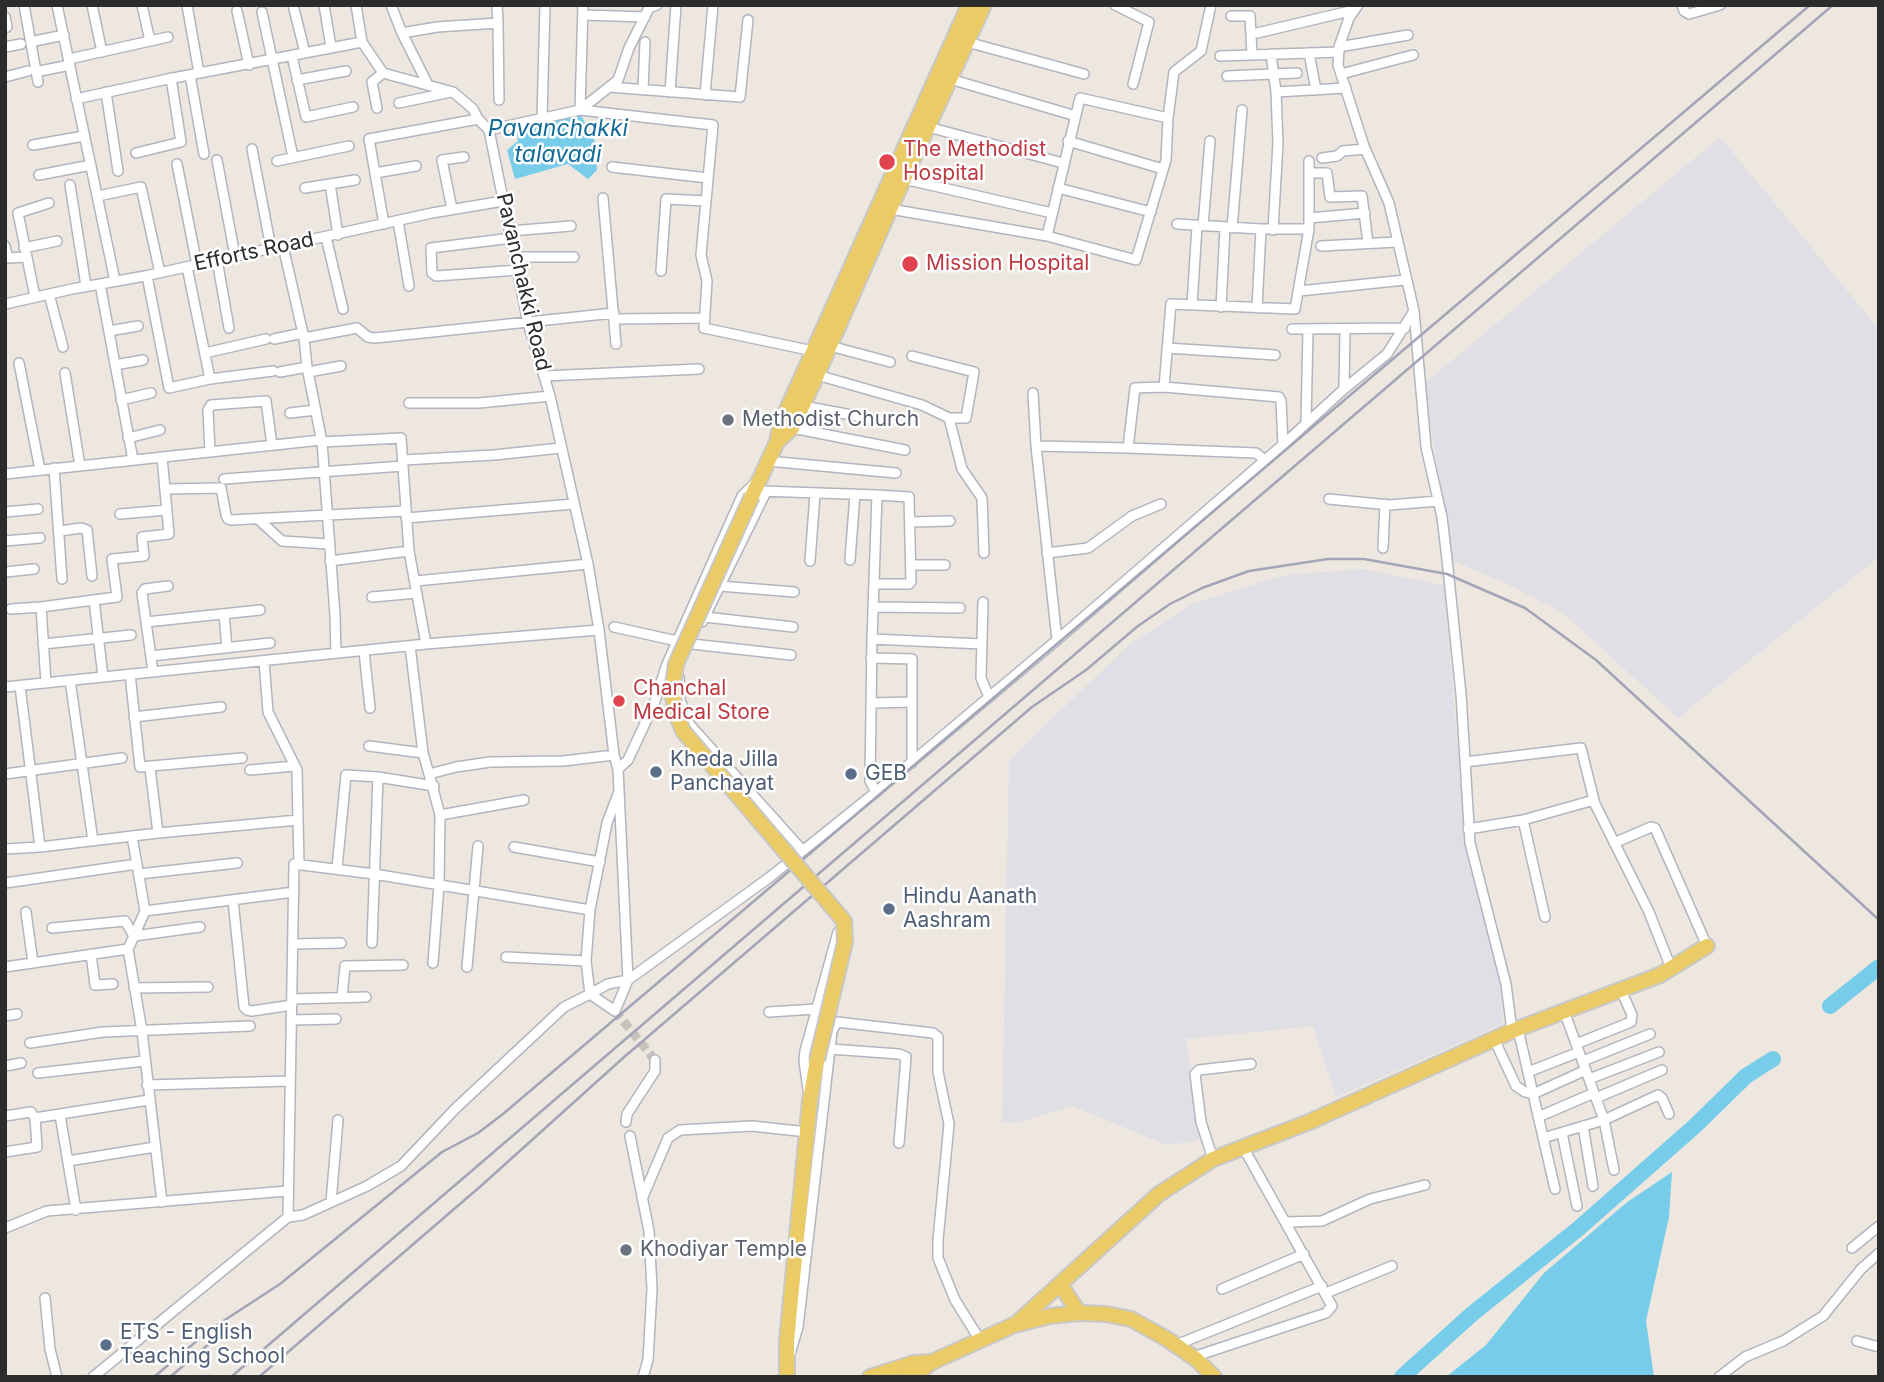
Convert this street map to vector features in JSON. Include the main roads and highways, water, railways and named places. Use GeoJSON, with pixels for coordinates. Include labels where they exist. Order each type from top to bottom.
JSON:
{"type":"FeatureCollection","features":[{"type":"Feature","properties":{"kind":"main road"},"geometry":{"type":"LineString","coordinates":[[787,1369],[787,1340],[810,1100],[845,942],[844,921],[690,739],[676,713],[672,691],[676,664],[758,489],[777,442],[781,423],[969,5]]}},
{"type":"Feature","properties":{"kind":"main road"},"geometry":{"type":"LineString","coordinates":[[777,442],[792,428],[803,406],[890,208],[984,5]]}},
{"type":"Feature","properties":{"kind":"main road"},"geometry":{"type":"LineString","coordinates":[[1016,1324],[1159,1194],[1213,1159],[1309,1122],[1515,1030],[1660,975],[1707,946]]}},
{"type":"Feature","properties":{"kind":"main road"},"geometry":{"type":"LineString","coordinates":[[1060,1284],[1079,1313]]}},
{"type":"Feature","properties":{"kind":"main road"},"geometry":{"type":"LineString","coordinates":[[909,1377],[932,1362],[1016,1324],[1079,1313],[1106,1314],[1131,1320],[1176,1345],[1214,1377]]}},
{"type":"Feature","properties":{"kind":"main road"},"geometry":{"type":"LineString","coordinates":[[870,1377],[914,1363],[932,1362]]}},
{"type":"Feature","properties":{"kind":"water","name":"Pavanchakki talavadi"},"geometry":{"type":"Polygon","coordinates":[[[581,115],[595,142],[597,170],[588,179],[568,164],[515,179],[507,150],[518,141],[516,129],[564,116],[581,115]]]}},
{"type":"Feature","properties":{"kind":"water"},"geometry":{"type":"Polygon","coordinates":[[[1672,1172],[1669,1217],[1646,1321],[1654,1377],[1446,1377],[1486,1345],[1544,1273],[1626,1203],[1672,1172]]]}},
{"type":"Feature","properties":{"kind":"waterway"},"geometry":{"type":"LineString","coordinates":[[1830,1006],[1879,967]]}},
{"type":"Feature","properties":{"kind":"waterway"},"geometry":{"type":"LineString","coordinates":[[1402,1377],[1472,1314],[1578,1229],[1696,1125],[1746,1076],[1773,1059]]}},
{"type":"Feature","properties":{"kind":"tunnel"},"geometry":{"type":"LineString","coordinates":[[615,1011],[655,1060]]}},
{"type":"Feature","properties":{"kind":"railway"},"geometry":{"type":"LineString","coordinates":[[154,1377],[211,1329],[280,1284],[442,1152],[478,1133],[503,1114],[1810,5]]}},
{"type":"Feature","properties":{"kind":"railway"},"geometry":{"type":"LineString","coordinates":[[231,1377],[1833,5]]}},
{"type":"Feature","properties":{"kind":"railway"},"geometry":{"type":"LineString","coordinates":[[259,1377],[482,1185],[623,1058],[1032,707],[1086,670],[1138,626],[1170,604],[1202,588],[1249,571],[1328,559],[1364,559],[1447,574],[1525,608],[1596,660],[1879,920]]}},
{"type":"Feature","properties":{"kind":"railway"},"geometry":{"type":"LineString","coordinates":[[170,1377],[216,1338]]}},
{"type":"Feature","properties":{"kind":"place","name":"The Methodist Hospital"},"geometry":{"type":"Point","coordinates":[887,162]}},
{"type":"Feature","properties":{"kind":"place","name":"Mission Hospital"},"geometry":{"type":"Point","coordinates":[910,264]}},
{"type":"Feature","properties":{"kind":"place","name":"Methodist Church"},"geometry":{"type":"Point","coordinates":[728,420]}},
{"type":"Feature","properties":{"kind":"place","name":"Chanchal Medical Store"},"geometry":{"type":"Point","coordinates":[619,701]}},
{"type":"Feature","properties":{"kind":"place","name":"Kheda Jilla Panchayat"},"geometry":{"type":"Point","coordinates":[656,772]}},
{"type":"Feature","properties":{"kind":"place","name":"GEB"},"geometry":{"type":"Point","coordinates":[851,774]}},
{"type":"Feature","properties":{"kind":"place","name":"Hindu Aanath Aashram"},"geometry":{"type":"Point","coordinates":[889,909]}},
{"type":"Feature","properties":{"kind":"place","name":"Khodiyar Temple"},"geometry":{"type":"Point","coordinates":[626,1250]}},
{"type":"Feature","properties":{"kind":"place","name":"ETS - English Teaching School"},"geometry":{"type":"Point","coordinates":[106,1345]}}]}
